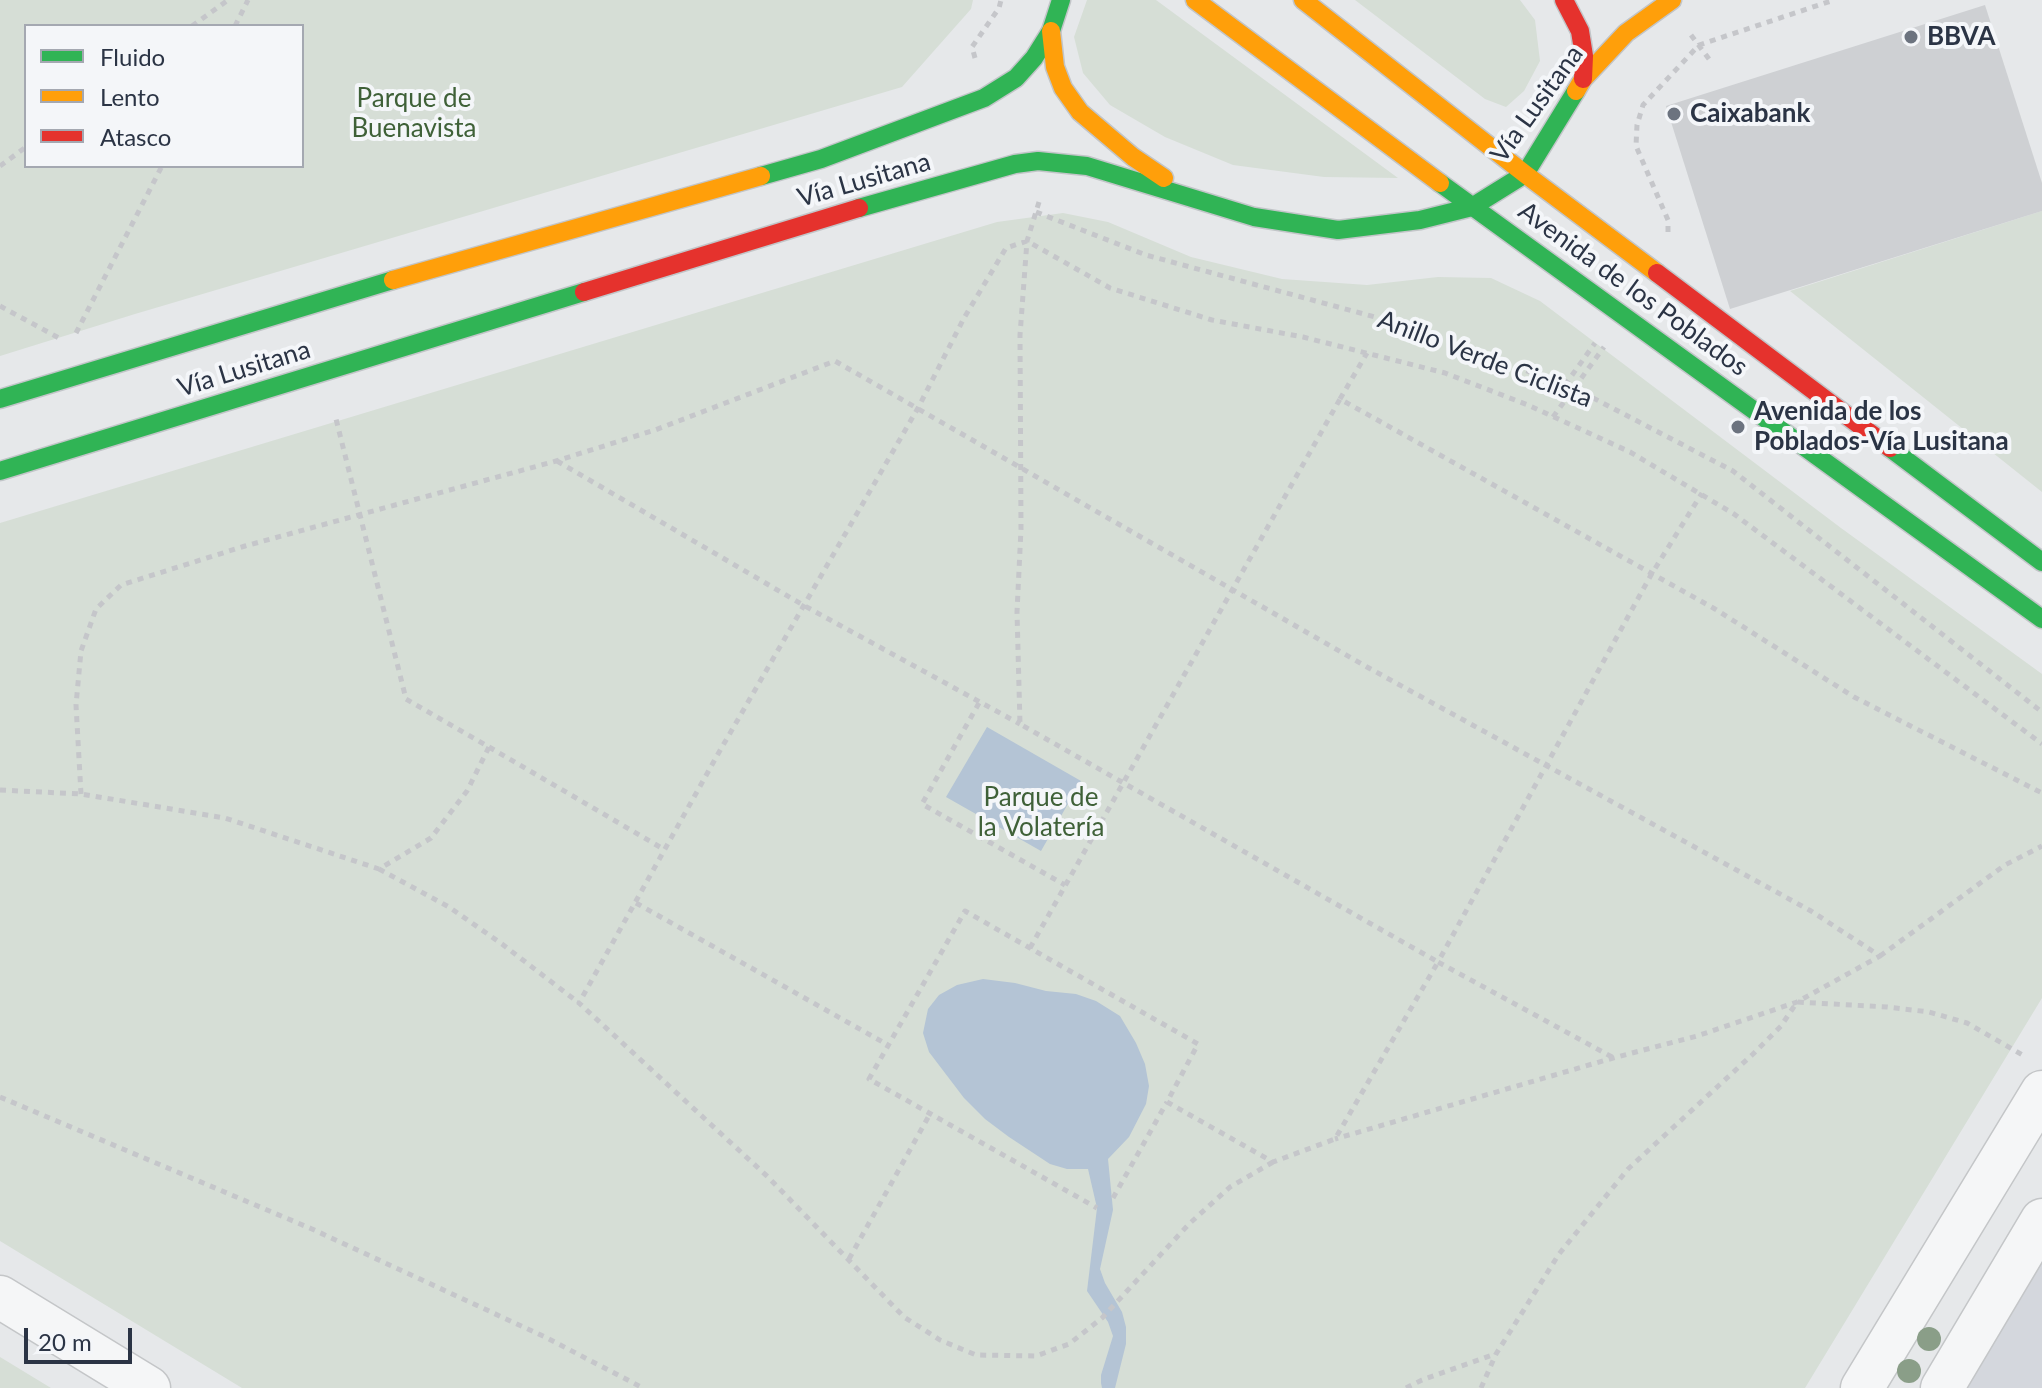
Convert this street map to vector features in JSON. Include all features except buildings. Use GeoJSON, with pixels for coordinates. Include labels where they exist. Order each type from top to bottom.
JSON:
{"type":"FeatureCollection","features":[{"type":"Feature","properties":{"kind":"main road","name":"Vía Lusitana"},"geometry":{"type":"LineString","coordinates":[[0,399],[305,305],[821,159],[984,98],[1016,78],[1034,58],[1051,31],[1061,0]]}},
{"type":"Feature","properties":{"kind":"main road","name":"Avenida de los Poblados"},"geometry":{"type":"LineString","coordinates":[[1195,0],[1472,207],[2042,619]]}},
{"type":"Feature","properties":{"kind":"main road","name":"Avenida de los Poblados"},"geometry":{"type":"LineString","coordinates":[[1303,0],[1525,174],[2042,562]]}},
{"type":"Feature","properties":{"kind":"main road"},"geometry":{"type":"LineString","coordinates":[[1564,0],[1580,31],[1584,56],[1583,79]]}},
{"type":"Feature","properties":{"kind":"main road","name":"Vía Lusitana"},"geometry":{"type":"LineString","coordinates":[[0,471],[868,205],[1015,164],[1038,161],[1087,166],[1254,217],[1338,230],[1420,220],[1472,207],[1525,174],[1583,79],[1626,33],[1672,0]]}},
{"type":"Feature","properties":{"kind":"main road"},"geometry":{"type":"LineString","coordinates":[[1051,31],[1055,67],[1063,88],[1080,112],[1133,157],[1196,199]]}},
{"type":"Feature","properties":{"kind":"street"},"geometry":{"type":"LineString","coordinates":[[1862,1388],[2034,1075]]}},
{"type":"Feature","properties":{"kind":"street"},"geometry":{"type":"LineString","coordinates":[[1942,1388],[2042,1220]]}},
{"type":"Feature","properties":{"kind":"street"},"geometry":{"type":"LineString","coordinates":[[0,1297],[149,1388]]}},
{"type":"Feature","properties":{"kind":"path"},"geometry":{"type":"LineString","coordinates":[[195,24],[228,0]]}},
{"type":"Feature","properties":{"kind":"path"},"geometry":{"type":"LineString","coordinates":[[236,24],[248,0]]}},
{"type":"Feature","properties":{"kind":"path"},"geometry":{"type":"LineString","coordinates":[[977,64],[972,47],[999,8],[1001,0]]}},
{"type":"Feature","properties":{"kind":"path"},"geometry":{"type":"LineString","coordinates":[[1668,242],[1668,220],[1636,146],[1637,125],[1643,105],[1699,45],[1834,0]]}},
{"type":"Feature","properties":{"kind":"path"},"geometry":{"type":"LineString","coordinates":[[1690,33],[1712,63]]}},
{"type":"Feature","properties":{"kind":"path"},"geometry":{"type":"LineString","coordinates":[[0,166],[24,148]]}},
{"type":"Feature","properties":{"kind":"path"},"geometry":{"type":"LineString","coordinates":[[0,306],[71,344],[161,168]]}},
{"type":"Feature","properties":{"kind":"path"},"geometry":{"type":"LineString","coordinates":[[1020,724],[1017,612],[1021,467],[1020,335],[1027,241],[1039,202]]}},
{"type":"Feature","properties":{"kind":"path","name":"Anillo Verde Ciclista"},"geometry":{"type":"LineString","coordinates":[[1036,212],[1146,255],[1386,320],[1574,388],[1733,471],[2042,712]]}},
{"type":"Feature","properties":{"kind":"path"},"geometry":{"type":"LineString","coordinates":[[579,1003],[918,408],[964,318],[1006,248],[1027,241],[1110,288],[1212,320],[1445,373],[1630,452],[1734,514],[2042,744]]}},
{"type":"Feature","properties":{"kind":"path"},"geometry":{"type":"LineString","coordinates":[[1553,417],[1611,339]]}},
{"type":"Feature","properties":{"kind":"path"},"geometry":{"type":"LineString","coordinates":[[1565,385],[1598,340]]}},
{"type":"Feature","properties":{"kind":"path"},"geometry":{"type":"LineString","coordinates":[[1030,948],[1367,353]]}},
{"type":"Feature","properties":{"kind":"path"},"geometry":{"type":"LineString","coordinates":[[81,794],[76,705],[81,651],[96,609],[121,585],[231,550],[556,461],[655,430],[835,361],[1367,667],[1811,911],[1880,956]]}},
{"type":"Feature","properties":{"kind":"path"},"geometry":{"type":"LineString","coordinates":[[1340,399],[1715,609],[1854,697],[2042,793]]}},
{"type":"Feature","properties":{"kind":"path"},"geometry":{"type":"LineString","coordinates":[[335,415],[406,699],[665,850]]}},
{"type":"Feature","properties":{"kind":"path"},"geometry":{"type":"LineString","coordinates":[[556,461],[803,605],[1613,1058]]}},
{"type":"Feature","properties":{"kind":"path"},"geometry":{"type":"LineString","coordinates":[[1335,1139],[1438,962],[1651,575],[1702,493]]}},
{"type":"Feature","properties":{"kind":"path"},"geometry":{"type":"LineString","coordinates":[[979,703],[922,804],[1065,885]]}},
{"type":"Feature","properties":{"kind":"path"},"geometry":{"type":"LineString","coordinates":[[379,869],[431,838],[467,791],[489,747]]}},
{"type":"Feature","properties":{"kind":"path"},"geometry":{"type":"LineString","coordinates":[[0,790],[81,794],[225,818],[379,869],[449,907],[579,1003],[768,1177],[904,1317],[940,1340],[976,1355],[1036,1356],[1069,1344],[1102,1318],[1189,1224],[1230,1187],[1273,1162],[1335,1139],[1697,1036],[1797,1002],[1880,956],[2005,865],[2042,846]]}},
{"type":"Feature","properties":{"kind":"path"},"geometry":{"type":"LineString","coordinates":[[636,903],[888,1045]]}},
{"type":"Feature","properties":{"kind":"path"},"geometry":{"type":"LineString","coordinates":[[1097,1208],[869,1079],[965,911],[1198,1044],[1113,1198]]}},
{"type":"Feature","properties":{"kind":"path"},"geometry":{"type":"LineString","coordinates":[[1797,1002],[1929,1012],[1967,1023],[2034,1075]]}},
{"type":"Feature","properties":{"kind":"path"},"geometry":{"type":"LineString","coordinates":[[1481,1388],[1496,1354],[1559,1254],[1628,1169],[1753,1054],[1781,1026],[1797,1002]]}},
{"type":"Feature","properties":{"kind":"path"},"geometry":{"type":"LineString","coordinates":[[0,1097],[312,1229],[545,1337],[643,1388]]}},
{"type":"Feature","properties":{"kind":"path"},"geometry":{"type":"LineString","coordinates":[[1167,1102],[1273,1162]]}},
{"type":"Feature","properties":{"kind":"path"},"geometry":{"type":"LineString","coordinates":[[849,1259],[930,1114]]}},
{"type":"Feature","properties":{"kind":"path"},"geometry":{"type":"LineString","coordinates":[[1406,1388],[1496,1354]]}},
{"type":"Feature","properties":{"kind":"shaded area"},"geometry":{"type":"Polygon","coordinates":[[[2042,1220],[2042,1388],[1942,1388],[2042,1220]]]}},
{"type":"Feature","properties":{"kind":"green space","name":"Parque de Buenavista"},"geometry":{"type":"Polygon","coordinates":[[[0,0],[973,0],[971,9],[902,87],[0,356],[0,0]]]}},
{"type":"Feature","properties":{"kind":"green space"},"geometry":{"type":"Polygon","coordinates":[[[1087,0],[1156,0],[1398,178],[1324,177],[1233,165],[1165,137],[1110,105],[1083,73],[1074,37],[1087,0]]]}},
{"type":"Feature","properties":{"kind":"green space"},"geometry":{"type":"Polygon","coordinates":[[[1355,0],[1520,0],[1535,20],[1540,61],[1524,91],[1506,107],[1485,99],[1355,0]]]}},
{"type":"Feature","properties":{"kind":"green space"},"geometry":{"type":"Polygon","coordinates":[[[2042,211],[2042,492],[1790,291],[2042,211]]]}},
{"type":"Feature","properties":{"kind":"green space","name":"Parque de la Volatería"},"geometry":{"type":"Polygon","coordinates":[[[1063,213],[1108,222],[1191,257],[1282,279],[1367,285],[1438,277],[1491,278],[1540,301],[1841,528],[2042,674],[2042,998],[1805,1388],[242,1388],[0,1241],[0,523],[997,222],[1063,213]]]}},
{"type":"Feature","properties":{"kind":"green space"},"geometry":{"type":"Polygon","coordinates":[[[0,1357],[51,1388],[0,1388],[0,1357]]]}},
{"type":"Feature","properties":{"kind":"water"},"geometry":{"type":"Polygon","coordinates":[[[987,727],[1081,781],[1041,851],[946,797],[987,727]]]}},
{"type":"Feature","properties":{"kind":"water"},"geometry":{"type":"Polygon","coordinates":[[[983,979],[1076,994],[1096,1001],[1120,1016],[1145,1064],[1149,1086],[1146,1104],[1129,1137],[1108,1159],[1113,1210],[1100,1269],[1122,1312],[1126,1327],[1126,1344],[1115,1388],[1102,1388],[1101,1383],[1113,1336],[1108,1322],[1087,1291],[1097,1208],[1088,1169],[1067,1169],[1050,1164],[1009,1137],[964,1098],[929,1052],[923,1033],[928,1009],[939,995],[957,985],[983,979]]]}},
{"type":"Feature","properties":{"kind":"traffic: fast"},"geometry":{"type":"LineString","coordinates":[[761,176],[821,159],[984,98],[1016,78],[1034,58],[1051,31],[1061,0]]}},
{"type":"Feature","properties":{"kind":"traffic: fast"},"geometry":{"type":"LineString","coordinates":[[859,208],[1015,164],[1038,161],[1087,166],[1254,217],[1338,230],[1420,220],[1472,207],[1525,174],[1576,91]]}},
{"type":"Feature","properties":{"kind":"traffic: fast"},"geometry":{"type":"LineString","coordinates":[[1440,183],[2042,619]]}},
{"type":"Feature","properties":{"kind":"traffic: fast"},"geometry":{"type":"LineString","coordinates":[[0,399],[393,280]]}},
{"type":"Feature","properties":{"kind":"traffic: fast"},"geometry":{"type":"LineString","coordinates":[[0,471],[584,292]]}},
{"type":"Feature","properties":{"kind":"traffic: fast"},"geometry":{"type":"LineString","coordinates":[[1890,448],[2042,562]]}},
{"type":"Feature","properties":{"kind":"traffic: slow"},"geometry":{"type":"LineString","coordinates":[[1195,0],[1440,183]]}},
{"type":"Feature","properties":{"kind":"traffic: slow"},"geometry":{"type":"LineString","coordinates":[[1303,0],[1657,273]]}},
{"type":"Feature","properties":{"kind":"traffic: slow"},"geometry":{"type":"LineString","coordinates":[[1576,91],[1583,79],[1626,33],[1672,0]]}},
{"type":"Feature","properties":{"kind":"traffic: slow"},"geometry":{"type":"LineString","coordinates":[[1051,31],[1055,67],[1063,88],[1080,112],[1133,157],[1164,178]]}},
{"type":"Feature","properties":{"kind":"traffic: slow"},"geometry":{"type":"LineString","coordinates":[[393,280],[761,176]]}},
{"type":"Feature","properties":{"kind":"traffic: jam"},"geometry":{"type":"LineString","coordinates":[[1564,0],[1580,31],[1584,56],[1583,79]]}},
{"type":"Feature","properties":{"kind":"traffic: jam"},"geometry":{"type":"LineString","coordinates":[[584,292],[859,208]]}},
{"type":"Feature","properties":{"kind":"traffic: jam"},"geometry":{"type":"LineString","coordinates":[[1657,273],[1890,448]]}},
{"type":"Feature","properties":{"kind":"place","name":"BBVA"},"geometry":{"type":"Point","coordinates":[1911,37]}},
{"type":"Feature","properties":{"kind":"place","name":"Caixabank"},"geometry":{"type":"Point","coordinates":[1674,114]}},
{"type":"Feature","properties":{"kind":"place","name":"Avenida de los Poblados-Vía Lusitana"},"geometry":{"type":"Point","coordinates":[1738,427]}}]}
